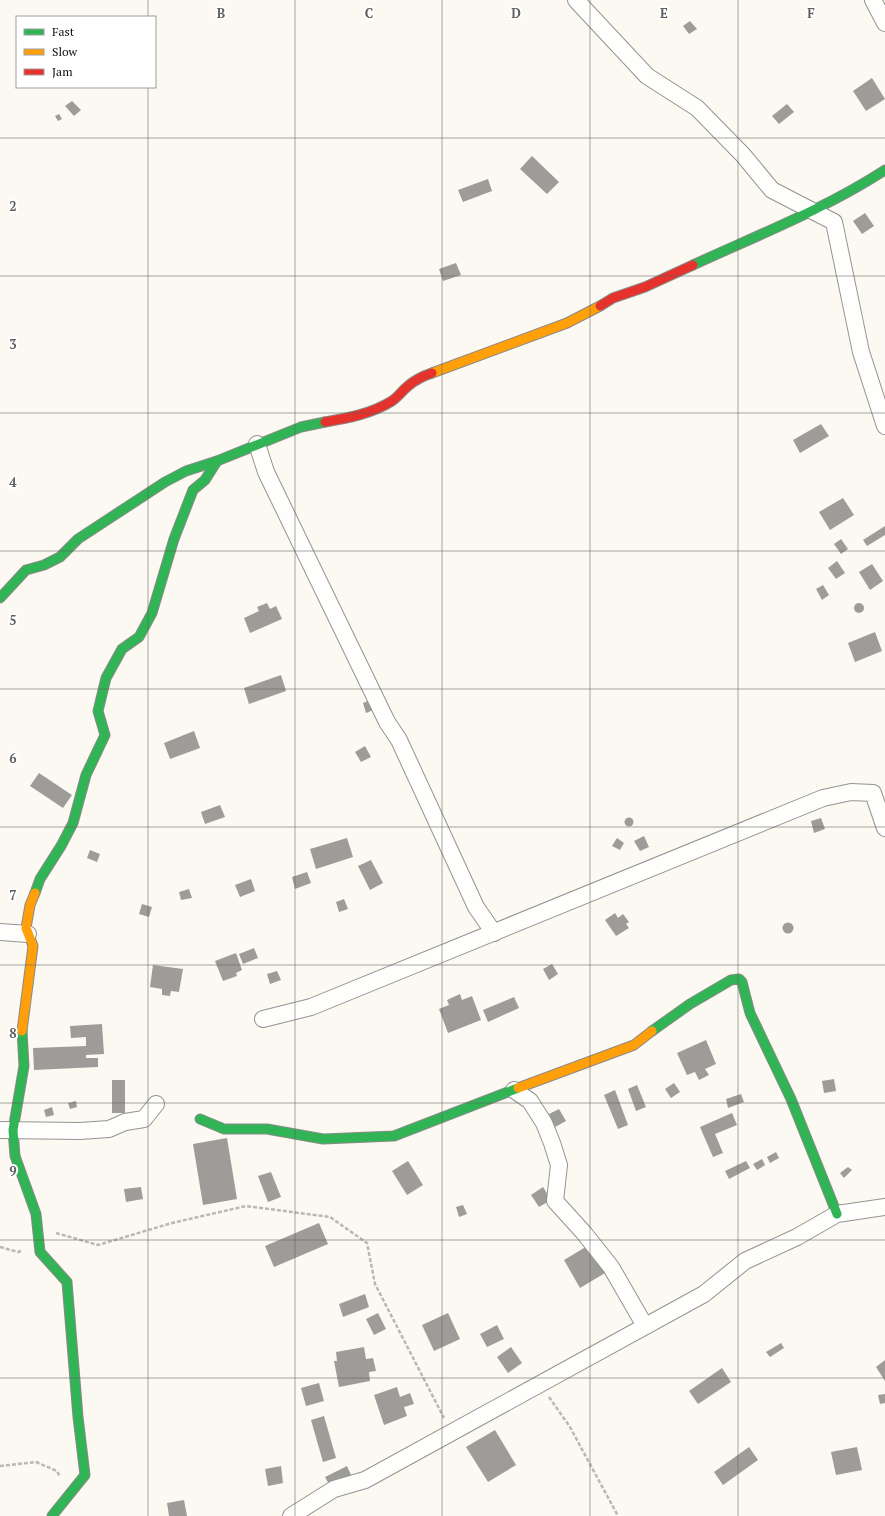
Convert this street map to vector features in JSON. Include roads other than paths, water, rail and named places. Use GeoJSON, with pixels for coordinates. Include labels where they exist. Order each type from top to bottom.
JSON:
{"type":"FeatureCollection","features":[{"type":"Feature","properties":{"kind":"street"},"geometry":{"type":"LineString","coordinates":[[576,0],[647,76],[697,108],[743,155],[772,190],[834,222],[861,352],[885,426]]}},
{"type":"Feature","properties":{"kind":"street"},"geometry":{"type":"LineString","coordinates":[[873,0],[885,24]]}},
{"type":"Feature","properties":{"kind":"street"},"geometry":{"type":"LineString","coordinates":[[0,598],[26,570],[44,565],[60,557],[78,539],[165,482],[186,472],[217,461],[301,426],[357,416],[372,411],[392,402],[408,386],[422,377],[567,323],[590,312],[613,298],[645,286],[773,230],[812,211],[885,170]]}},
{"type":"Feature","properties":{"kind":"street"},"geometry":{"type":"LineString","coordinates":[[257,444],[266,472],[387,722],[399,740],[476,907],[494,933]]}},
{"type":"Feature","properties":{"kind":"street"},"geometry":{"type":"LineString","coordinates":[[52,1516],[85,1475],[67,1282],[40,1252],[36,1214],[7,1130],[24,1066],[22,1037],[23,1018],[33,946],[26,928],[34,892],[73,823],[86,775],[105,735],[98,710],[106,678],[122,649],[139,637],[152,613],[174,539],[193,490],[205,480],[217,461]]}},
{"type":"Feature","properties":{"kind":"street"},"geometry":{"type":"LineString","coordinates":[[263,1020],[311,1007],[823,798],[851,792],[873,793],[885,828]]}},
{"type":"Feature","properties":{"kind":"street"},"geometry":{"type":"LineString","coordinates":[[0,932],[28,934]]}},
{"type":"Feature","properties":{"kind":"street"},"geometry":{"type":"LineString","coordinates":[[200,1119],[224,1129],[267,1129],[323,1139],[394,1136],[634,1045],[690,1004],[731,980],[739,979],[742,982],[750,1013],[791,1099],[837,1214]]}},
{"type":"Feature","properties":{"kind":"street"},"geometry":{"type":"LineString","coordinates":[[514,1090],[530,1101],[544,1124],[552,1143],[558,1165],[555,1201],[584,1233],[611,1268],[645,1326]]}},
{"type":"Feature","properties":{"kind":"street"},"geometry":{"type":"LineString","coordinates":[[7,1130],[80,1131],[109,1129],[125,1122],[144,1119],[156,1104]]}},
{"type":"Feature","properties":{"kind":"street"},"geometry":{"type":"LineString","coordinates":[[291,1516],[334,1489],[365,1480],[451,1431],[704,1294],[745,1261],[797,1237],[837,1214],[885,1206]]}}]}
